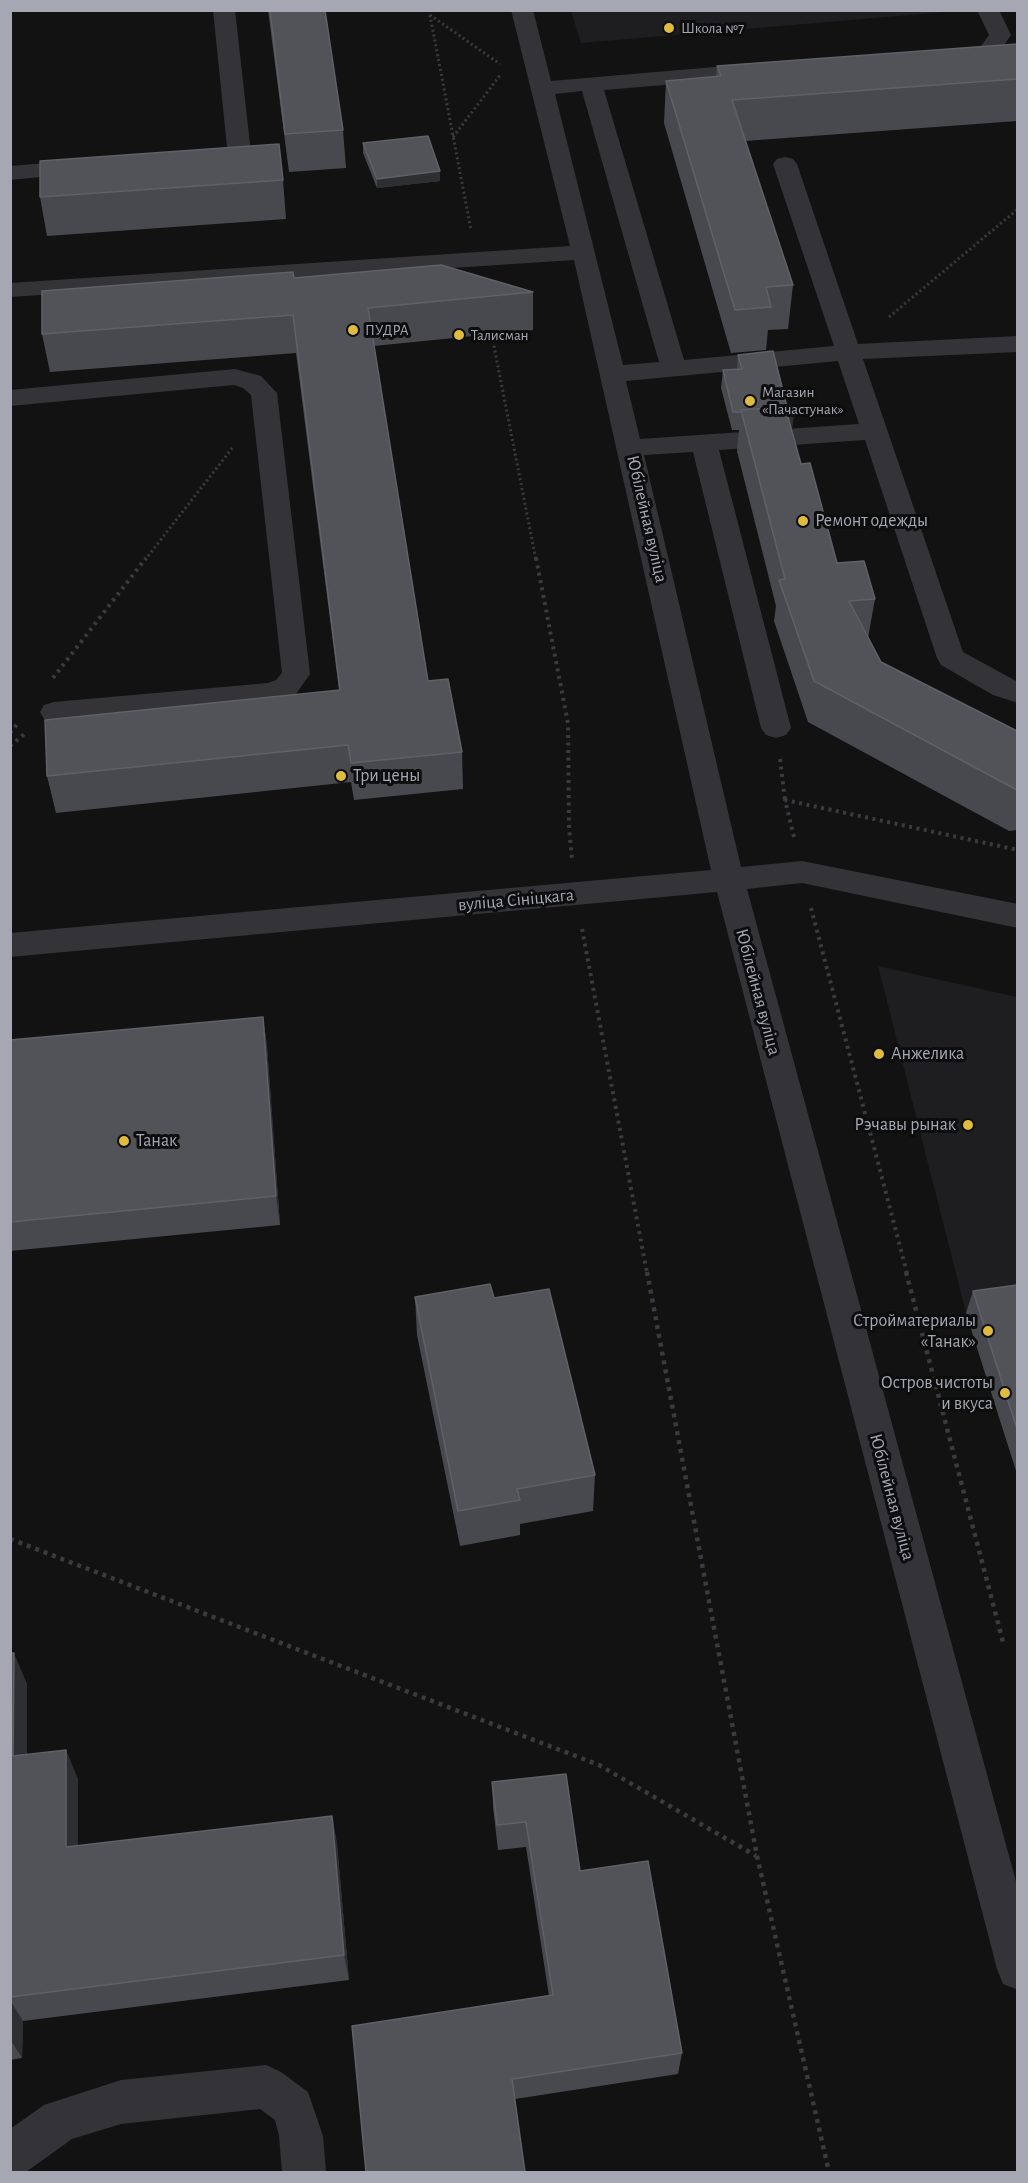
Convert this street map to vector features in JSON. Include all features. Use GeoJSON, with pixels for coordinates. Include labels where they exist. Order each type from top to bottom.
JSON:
{"type":"FeatureCollection","features":[{"type":"Feature","properties":{"kind":"street"},"geometry":{"type":"LineString","coordinates":[[182,158],[239,153],[224,10]]}},
{"type":"Feature","properties":{"kind":"street","name":"Юбілейная вуліца"},"geometry":{"type":"LineString","coordinates":[[522,10],[631,448],[729,879],[1017,1969]]}},
{"type":"Feature","properties":{"kind":"street"},"geometry":{"type":"LineString","coordinates":[[929,57],[988,52],[1000,35],[988,10]]}},
{"type":"Feature","properties":{"kind":"street"},"geometry":{"type":"LineString","coordinates":[[542,88],[778,69]]}},
{"type":"Feature","properties":{"kind":"street"},"geometry":{"type":"LineString","coordinates":[[591,84],[674,369]]}},
{"type":"Feature","properties":{"kind":"street"},"geometry":{"type":"LineString","coordinates":[[785,164],[951,658],[1003,688],[1017,693]]}},
{"type":"Feature","properties":{"kind":"street"},"geometry":{"type":"LineString","coordinates":[[10,173],[102,165]]}},
{"type":"Feature","properties":{"kind":"street"},"geometry":{"type":"LineString","coordinates":[[10,290],[584,252]]}},
{"type":"Feature","properties":{"kind":"street"},"geometry":{"type":"LineString","coordinates":[[612,374],[848,352],[1017,344]]}},
{"type":"Feature","properties":{"kind":"street"},"geometry":{"type":"LineString","coordinates":[[10,398],[235,377],[252,382],[264,393],[296,674],[286,687],[272,693],[50,699]]}},
{"type":"Feature","properties":{"kind":"street"},"geometry":{"type":"LineString","coordinates":[[631,448],[875,431]]}},
{"type":"Feature","properties":{"kind":"street"},"geometry":{"type":"LineString","coordinates":[[704,443],[776,728]]}},
{"type":"Feature","properties":{"kind":"street","name":"вуліца Сініцкага"},"geometry":{"type":"LineString","coordinates":[[10,945],[575,895],[802,872],[1017,916]]}},
{"type":"Feature","properties":{"kind":"street"},"geometry":{"type":"LineString","coordinates":[[10,2156],[60,2121],[121,2102],[266,2086],[293,2107],[301,2136],[304,2172]]}},
{"type":"Feature","properties":{"kind":"path"},"geometry":{"type":"LineString","coordinates":[[429,12],[505,68]]}},
{"type":"Feature","properties":{"kind":"path"},"geometry":{"type":"LineString","coordinates":[[429,12],[477,259]]}},
{"type":"Feature","properties":{"kind":"path"},"geometry":{"type":"LineString","coordinates":[[848,352],[1017,209]]}},
{"type":"Feature","properties":{"kind":"path"},"geometry":{"type":"LineString","coordinates":[[490,329],[568,723],[569,828],[575,895],[757,1856],[829,2172]]}},
{"type":"Feature","properties":{"kind":"path"},"geometry":{"type":"LineString","coordinates":[[50,699],[233,447]]}},
{"type":"Feature","properties":{"kind":"path"},"geometry":{"type":"LineString","coordinates":[[10,733],[25,715]]}},
{"type":"Feature","properties":{"kind":"path"},"geometry":{"type":"LineString","coordinates":[[1003,1642],[785,800],[1017,850]]}},
{"type":"Feature","properties":{"kind":"path"},"geometry":{"type":"LineString","coordinates":[[10,1539],[599,1765],[757,1856]]}},
{"type":"Feature","properties":{"kind":"shaded area","name":"Школа №7"},"geometry":{"type":"Polygon","coordinates":[[[944,10],[945,12],[581,43],[571,11],[944,10]]]}},
{"type":"Feature","properties":{"kind":"shaded area","name":"Рэчавы рынак"},"geometry":{"type":"Polygon","coordinates":[[[878,966],[1017,997],[1017,1474],[966,1313],[878,966]]]}},
{"type":"Feature","properties":{"kind":"building"},"geometry":{"type":"Polygon","coordinates":[[[270,10],[325,10],[343,130],[285,134],[270,10]]]}},
{"type":"Feature","properties":{"kind":"building"},"geometry":{"type":"Polygon","coordinates":[[[1017,44],[1017,79],[732,100],[793,285],[766,287],[771,307],[735,310],[666,81],[721,76],[717,66],[1017,44]]]}},
{"type":"Feature","properties":{"kind":"building"},"geometry":{"type":"Polygon","coordinates":[[[428,136],[440,171],[377,179],[363,143],[428,136]]]}},
{"type":"Feature","properties":{"kind":"building"},"geometry":{"type":"Polygon","coordinates":[[[279,144],[283,180],[40,197],[40,161],[279,144]]]}},
{"type":"Feature","properties":{"kind":"building"},"geometry":{"type":"Polygon","coordinates":[[[441,265],[533,292],[368,308],[428,681],[448,679],[462,752],[351,763],[348,745],[47,776],[45,720],[340,690],[293,315],[42,334],[42,291],[293,272],[294,278],[441,265]]]}},
{"type":"Feature","properties":{"kind":"building"},"geometry":{"type":"Polygon","coordinates":[[[773,351],[787,407],[733,412],[723,370],[742,369],[738,355],[773,351]]]}},
{"type":"Feature","properties":{"kind":"building"},"geometry":{"type":"Polygon","coordinates":[[[795,406],[786,410],[801,464],[810,463],[837,563],[864,561],[875,599],[849,601],[881,662],[1017,731],[1017,790],[814,681],[779,580],[785,579],[741,410],[795,406]]]}},
{"type":"Feature","properties":{"kind":"building"},"geometry":{"type":"Polygon","coordinates":[[[263,1017],[276,1196],[10,1222],[10,1040],[263,1017]]]}},
{"type":"Feature","properties":{"kind":"building"},"geometry":{"type":"Polygon","coordinates":[[[490,1284],[494,1298],[549,1289],[595,1475],[517,1489],[520,1500],[458,1511],[415,1297],[490,1284]]]}},
{"type":"Feature","properties":{"kind":"building"},"geometry":{"type":"Polygon","coordinates":[[[1017,1285],[1017,1429],[973,1291],[1017,1285]]]}},
{"type":"Feature","properties":{"kind":"building"},"geometry":{"type":"Polygon","coordinates":[[[10,1653],[14,1653],[13,1756],[66,1750],[66,1847],[332,1816],[344,1955],[10,1997],[10,1653]]]}},
{"type":"Feature","properties":{"kind":"building"},"geometry":{"type":"Polygon","coordinates":[[[566,1774],[580,1871],[648,1861],[682,2053],[512,2079],[525,2172],[366,2172],[352,2026],[553,1995],[526,1822],[497,1825],[492,1782],[566,1774]]]}},
{"type":"Feature","properties":{"kind":"place","name":"Школа №7"},"geometry":{"type":"Point","coordinates":[669,28]}},
{"type":"Feature","properties":{"kind":"place","name":"ПУДРА"},"geometry":{"type":"Point","coordinates":[353,330]}},
{"type":"Feature","properties":{"kind":"place","name":"Талисман"},"geometry":{"type":"Point","coordinates":[459,335]}},
{"type":"Feature","properties":{"kind":"place","name":"Магазин «Пачастунак»"},"geometry":{"type":"Point","coordinates":[750,401]}},
{"type":"Feature","properties":{"kind":"place","name":"Ремонт одежды"},"geometry":{"type":"Point","coordinates":[803,521]}},
{"type":"Feature","properties":{"kind":"place","name":"Три цены"},"geometry":{"type":"Point","coordinates":[341,776]}},
{"type":"Feature","properties":{"kind":"place","name":"Анжелика"},"geometry":{"type":"Point","coordinates":[879,1054]}},
{"type":"Feature","properties":{"kind":"place","name":"Рэчавы рынак"},"geometry":{"type":"Point","coordinates":[968,1125]}},
{"type":"Feature","properties":{"kind":"place","name":"Танак"},"geometry":{"type":"Point","coordinates":[124,1141]}},
{"type":"Feature","properties":{"kind":"place","name":"Стройматериалы «Танак»"},"geometry":{"type":"Point","coordinates":[988,1331]}},
{"type":"Feature","properties":{"kind":"place","name":"Остров чистоты и вкуса"},"geometry":{"type":"Point","coordinates":[1005,1393]}}]}
